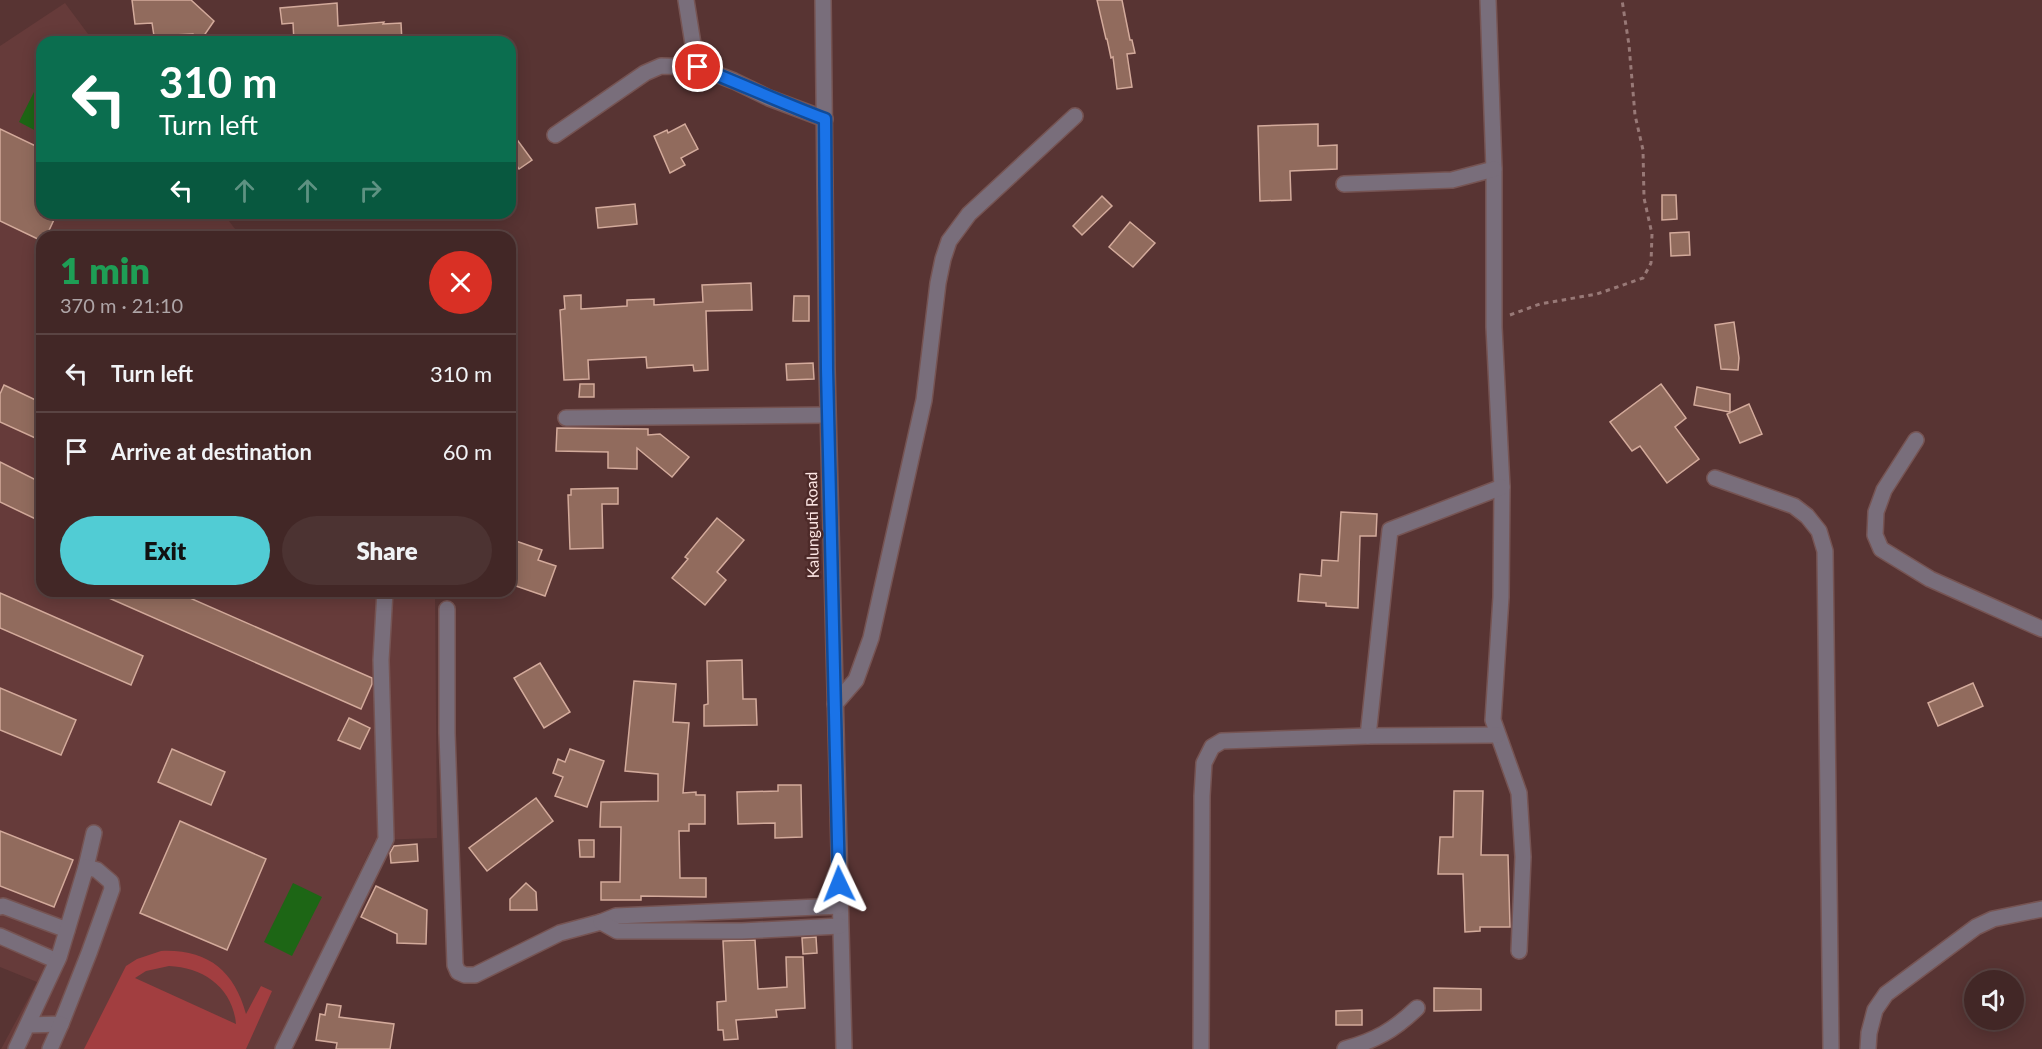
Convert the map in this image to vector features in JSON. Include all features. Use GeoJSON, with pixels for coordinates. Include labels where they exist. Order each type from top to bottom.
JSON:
{"type":"FeatureCollection","features":[{"type":"Feature","properties":{"kind":"street"},"geometry":{"type":"LineString","coordinates":[[686,0],[698,67]]}},
{"type":"Feature","properties":{"kind":"street","name":"Kalunguti Road"},"geometry":{"type":"LineString","coordinates":[[823,0],[828,415],[844,1049]]}},
{"type":"Feature","properties":{"kind":"street"},"geometry":{"type":"LineString","coordinates":[[1488,0],[1494,169],[1494,327],[1502,487],[1501,597],[1493,720],[1519,793],[1523,857],[1519,951]]}},
{"type":"Feature","properties":{"kind":"street"},"geometry":{"type":"LineString","coordinates":[[555,135],[645,73],[661,66],[698,67],[825,119]]}},
{"type":"Feature","properties":{"kind":"street"},"geometry":{"type":"LineString","coordinates":[[835,704],[856,680],[871,638],[924,400],[938,283],[949,241],[969,213],[1075,116]]}},
{"type":"Feature","properties":{"kind":"street"},"geometry":{"type":"LineString","coordinates":[[1344,184],[1452,180],[1494,169]]}},
{"type":"Feature","properties":{"kind":"street"},"geometry":{"type":"LineString","coordinates":[[566,418],[828,415]]}},
{"type":"Feature","properties":{"kind":"street"},"geometry":{"type":"LineString","coordinates":[[1916,440],[1884,490],[1876,512],[1875,535],[1881,549],[1930,579],[2042,629]]}},
{"type":"Feature","properties":{"kind":"street"},"geometry":{"type":"LineString","coordinates":[[1715,478],[1794,506],[1807,516],[1819,531],[1825,551],[1831,1049]]}},
{"type":"Feature","properties":{"kind":"street"},"geometry":{"type":"LineString","coordinates":[[1368,736],[1390,530],[1502,487]]}},
{"type":"Feature","properties":{"kind":"street"},"geometry":{"type":"LineString","coordinates":[[283,1049],[386,839],[381,660],[385,597]]}},
{"type":"Feature","properties":{"kind":"street"},"geometry":{"type":"LineString","coordinates":[[447,609],[447,744],[453,936],[455,965],[458,972],[475,975],[560,933],[616,916],[840,906]]}},
{"type":"Feature","properties":{"kind":"street"},"geometry":{"type":"LineString","coordinates":[[1201,1049],[1202,796],[1204,763],[1212,747],[1222,741],[1368,736],[1497,735]]}},
{"type":"Feature","properties":{"kind":"street"},"geometry":{"type":"LineString","coordinates":[[16,1049],[57,961],[94,833]]}},
{"type":"Feature","properties":{"kind":"street"},"geometry":{"type":"LineString","coordinates":[[50,1049],[112,889],[111,882],[105,875],[86,867]]}},
{"type":"Feature","properties":{"kind":"street"},"geometry":{"type":"LineString","coordinates":[[0,907],[3,906],[67,930]]}},
{"type":"Feature","properties":{"kind":"street"},"geometry":{"type":"LineString","coordinates":[[1868,1049],[1869,1033],[1875,1010],[1886,994],[1976,927],[1993,919],[2042,909]]}},
{"type":"Feature","properties":{"kind":"street"},"geometry":{"type":"LineString","coordinates":[[601,922],[617,931],[742,931],[840,926]]}},
{"type":"Feature","properties":{"kind":"street"},"geometry":{"type":"LineString","coordinates":[[0,936],[57,961]]}},
{"type":"Feature","properties":{"kind":"street"},"geometry":{"type":"LineString","coordinates":[[1345,1049],[1370,1042],[1396,1028],[1417,1008]]}},
{"type":"Feature","properties":{"kind":"street"},"geometry":{"type":"LineString","coordinates":[[28,1025],[61,1024]]}},
{"type":"Feature","properties":{"kind":"path"},"geometry":{"type":"LineString","coordinates":[[1494,327],[1510,314],[1540,304],[1597,294],[1643,278],[1651,263],[1652,234],[1644,198],[1643,150],[1635,115],[1629,45],[1622,0]]}},
{"type":"Feature","properties":{"kind":"shaded area"},"geometry":{"type":"Polygon","coordinates":[[[65,3],[90,36],[36,36],[36,219],[228,219],[236,231],[36,231],[36,597],[435,597],[437,838],[375,840],[274,1049],[1,1049],[37,982],[0,967],[0,46],[65,3]]]}},
{"type":"Feature","properties":{"kind":"shaded area"},"geometry":{"type":"Polygon","coordinates":[[[36,88],[36,131],[19,122],[36,88]]]}},
{"type":"Feature","properties":{"kind":"shaded area"},"geometry":{"type":"Polygon","coordinates":[[[293,883],[322,897],[292,956],[264,942],[293,883]]]}},
{"type":"Feature","properties":{"kind":"shaded area"},"geometry":{"type":"Polygon","coordinates":[[[161,951],[177,951],[205,958],[226,974],[241,999],[246,1014],[261,986],[272,991],[246,1049],[84,1049],[126,966],[137,959],[161,951]],[[169,966],[146,971],[135,978],[236,1024],[234,1011],[222,990],[204,975],[182,967],[169,966]]]}},
{"type":"Feature","properties":{"kind":"building"},"geometry":{"type":"Polygon","coordinates":[[[132,0],[191,0],[214,21],[204,36],[193,34],[154,36],[152,23],[135,24],[132,0]]]}},
{"type":"Feature","properties":{"kind":"building"},"geometry":{"type":"Polygon","coordinates":[[[1097,0],[1122,0],[1135,53],[1127,54],[1132,87],[1117,89],[1113,57],[1111,58],[1097,0]]]}},
{"type":"Feature","properties":{"kind":"building"},"geometry":{"type":"Polygon","coordinates":[[[337,3],[338,26],[384,22],[383,24],[401,23],[402,36],[294,36],[293,23],[282,24],[280,8],[337,3]]]}},
{"type":"Feature","properties":{"kind":"building"},"geometry":{"type":"Polygon","coordinates":[[[685,124],[698,149],[681,158],[685,165],[670,173],[654,136],[667,130],[668,133],[685,124]]]}},
{"type":"Feature","properties":{"kind":"building"},"geometry":{"type":"Polygon","coordinates":[[[1318,124],[1318,146],[1337,145],[1337,169],[1290,171],[1291,200],[1260,201],[1258,126],[1318,124]]]}},
{"type":"Feature","properties":{"kind":"building"},"geometry":{"type":"Polygon","coordinates":[[[0,129],[36,146],[36,219],[54,219],[49,231],[36,231],[36,238],[0,221],[0,129]]]}},
{"type":"Feature","properties":{"kind":"building"},"geometry":{"type":"Polygon","coordinates":[[[516,138],[532,160],[519,169],[516,165],[516,138]]]}},
{"type":"Feature","properties":{"kind":"building"},"geometry":{"type":"Polygon","coordinates":[[[1662,195],[1676,195],[1677,219],[1662,220],[1662,195]]]}},
{"type":"Feature","properties":{"kind":"building"},"geometry":{"type":"Polygon","coordinates":[[[1102,196],[1112,206],[1082,235],[1073,226],[1102,196]]]}},
{"type":"Feature","properties":{"kind":"building"},"geometry":{"type":"Polygon","coordinates":[[[635,204],[637,224],[598,228],[596,208],[635,204]]]}},
{"type":"Feature","properties":{"kind":"building"},"geometry":{"type":"Polygon","coordinates":[[[1130,222],[1155,243],[1133,267],[1109,247],[1130,222]]]}},
{"type":"Feature","properties":{"kind":"building"},"geometry":{"type":"Polygon","coordinates":[[[1689,232],[1690,255],[1671,256],[1670,233],[1689,232]]]}},
{"type":"Feature","properties":{"kind":"building"},"geometry":{"type":"Polygon","coordinates":[[[751,283],[752,310],[706,311],[708,370],[694,371],[693,365],[647,368],[646,357],[588,360],[589,379],[564,380],[560,310],[565,309],[564,296],[581,295],[581,309],[627,306],[627,300],[654,299],[654,305],[703,302],[702,285],[751,283]]]}},
{"type":"Feature","properties":{"kind":"building"},"geometry":{"type":"Polygon","coordinates":[[[794,296],[809,296],[809,321],[793,321],[794,296]]]}},
{"type":"Feature","properties":{"kind":"building"},"geometry":{"type":"Polygon","coordinates":[[[1734,322],[1739,358],[1738,370],[1721,369],[1715,325],[1734,322]]]}},
{"type":"Feature","properties":{"kind":"building"},"geometry":{"type":"Polygon","coordinates":[[[813,363],[814,379],[787,380],[786,364],[813,363]]]}},
{"type":"Feature","properties":{"kind":"building"},"geometry":{"type":"Polygon","coordinates":[[[580,384],[594,384],[594,397],[579,397],[580,384]]]}},
{"type":"Feature","properties":{"kind":"building"},"geometry":{"type":"Polygon","coordinates":[[[1661,384],[1686,418],[1675,427],[1699,459],[1667,483],[1640,446],[1632,451],[1610,422],[1661,384]]]}},
{"type":"Feature","properties":{"kind":"building"},"geometry":{"type":"Polygon","coordinates":[[[4,385],[36,400],[36,438],[0,422],[0,394],[4,385]]]}},
{"type":"Feature","properties":{"kind":"building"},"geometry":{"type":"Polygon","coordinates":[[[1697,387],[1730,394],[1730,412],[1694,405],[1697,387]]]}},
{"type":"Feature","properties":{"kind":"building"},"geometry":{"type":"Polygon","coordinates":[[[1749,404],[1762,434],[1740,443],[1727,414],[1749,404]]]}},
{"type":"Feature","properties":{"kind":"building"},"geometry":{"type":"Polygon","coordinates":[[[557,428],[648,429],[648,435],[660,434],[689,457],[672,477],[637,448],[637,469],[608,468],[608,452],[556,451],[557,428]]]}},
{"type":"Feature","properties":{"kind":"building"},"geometry":{"type":"Polygon","coordinates":[[[0,462],[36,480],[36,519],[0,502],[0,462]]]}},
{"type":"Feature","properties":{"kind":"building"},"geometry":{"type":"Polygon","coordinates":[[[618,488],[618,504],[602,504],[603,548],[570,549],[568,495],[571,495],[571,489],[618,488]]]}},
{"type":"Feature","properties":{"kind":"building"},"geometry":{"type":"Polygon","coordinates":[[[1341,512],[1377,514],[1376,536],[1360,536],[1358,608],[1298,601],[1300,574],[1321,576],[1322,560],[1338,561],[1341,512]]]}},
{"type":"Feature","properties":{"kind":"building"},"geometry":{"type":"Polygon","coordinates":[[[717,518],[744,540],[717,572],[726,580],[705,605],[672,578],[688,559],[685,557],[717,518]]]}},
{"type":"Feature","properties":{"kind":"building"},"geometry":{"type":"Polygon","coordinates":[[[516,541],[542,550],[538,560],[556,566],[545,596],[516,586],[516,541]]]}},
{"type":"Feature","properties":{"kind":"building"},"geometry":{"type":"Polygon","coordinates":[[[0,593],[143,656],[131,685],[0,628],[0,593]]]}},
{"type":"Feature","properties":{"kind":"building"},"geometry":{"type":"Polygon","coordinates":[[[107,597],[188,597],[372,678],[372,684],[361,709],[107,597]]]}},
{"type":"Feature","properties":{"kind":"building"},"geometry":{"type":"Polygon","coordinates":[[[742,660],[743,699],[756,699],[757,725],[704,726],[704,705],[708,704],[707,661],[742,660]]]}},
{"type":"Feature","properties":{"kind":"building"},"geometry":{"type":"Polygon","coordinates":[[[540,663],[570,712],[544,728],[514,678],[540,663]]]}},
{"type":"Feature","properties":{"kind":"building"},"geometry":{"type":"Polygon","coordinates":[[[634,681],[676,684],[673,722],[689,723],[683,793],[696,792],[696,795],[705,795],[705,824],[689,824],[689,831],[679,831],[680,878],[706,878],[706,897],[641,896],[641,900],[601,900],[601,882],[620,882],[621,827],[600,827],[601,802],[658,801],[658,774],[625,771],[634,681]]]}},
{"type":"Feature","properties":{"kind":"building"},"geometry":{"type":"Polygon","coordinates":[[[1973,683],[1983,706],[1938,726],[1928,703],[1973,683]]]}},
{"type":"Feature","properties":{"kind":"building"},"geometry":{"type":"Polygon","coordinates":[[[0,688],[76,720],[61,755],[0,730],[0,688]]]}},
{"type":"Feature","properties":{"kind":"building"},"geometry":{"type":"Polygon","coordinates":[[[349,718],[370,728],[360,749],[338,740],[349,718]]]}},
{"type":"Feature","properties":{"kind":"building"},"geometry":{"type":"Polygon","coordinates":[[[172,749],[225,772],[211,805],[158,782],[172,749]]]}},
{"type":"Feature","properties":{"kind":"building"},"geometry":{"type":"Polygon","coordinates":[[[570,749],[604,761],[587,807],[555,796],[563,777],[553,773],[558,759],[565,762],[570,749]]]}},
{"type":"Feature","properties":{"kind":"building"},"geometry":{"type":"Polygon","coordinates":[[[778,785],[801,785],[802,837],[775,838],[775,823],[738,824],[737,792],[778,791],[778,785]]]}},
{"type":"Feature","properties":{"kind":"building"},"geometry":{"type":"Polygon","coordinates":[[[1454,791],[1483,791],[1481,855],[1508,855],[1510,927],[1480,927],[1480,931],[1465,932],[1463,874],[1438,874],[1440,837],[1453,837],[1454,791]]]}},
{"type":"Feature","properties":{"kind":"building"},"geometry":{"type":"Polygon","coordinates":[[[536,798],[553,821],[487,871],[469,848],[536,798]]]}},
{"type":"Feature","properties":{"kind":"building"},"geometry":{"type":"Polygon","coordinates":[[[180,821],[266,859],[227,950],[140,913],[180,821]]]}},
{"type":"Feature","properties":{"kind":"building"},"geometry":{"type":"Polygon","coordinates":[[[0,831],[73,860],[54,907],[0,886],[0,831]]]}},
{"type":"Feature","properties":{"kind":"building"},"geometry":{"type":"Polygon","coordinates":[[[579,840],[594,840],[594,857],[580,857],[579,840]]]}},
{"type":"Feature","properties":{"kind":"building"},"geometry":{"type":"Polygon","coordinates":[[[417,844],[418,861],[391,863],[390,853],[394,846],[417,844]]]}},
{"type":"Feature","properties":{"kind":"building"},"geometry":{"type":"Polygon","coordinates":[[[526,883],[536,892],[537,910],[510,910],[510,899],[526,883]]]}},
{"type":"Feature","properties":{"kind":"building"},"geometry":{"type":"Polygon","coordinates":[[[376,886],[427,910],[426,944],[397,943],[397,934],[361,917],[376,886]]]}},
{"type":"Feature","properties":{"kind":"building"},"geometry":{"type":"Polygon","coordinates":[[[816,937],[817,953],[803,954],[802,938],[816,937]]]}},
{"type":"Feature","properties":{"kind":"building"},"geometry":{"type":"Polygon","coordinates":[[[755,940],[758,989],[787,987],[786,957],[803,957],[805,1008],[776,1010],[777,1017],[736,1020],[738,1039],[724,1040],[723,1030],[718,1030],[717,1002],[726,1001],[723,941],[755,940]]]}},
{"type":"Feature","properties":{"kind":"building"},"geometry":{"type":"Polygon","coordinates":[[[1434,988],[1481,989],[1481,1010],[1434,1011],[1434,988]]]}},
{"type":"Feature","properties":{"kind":"building"},"geometry":{"type":"Polygon","coordinates":[[[327,1004],[341,1006],[339,1017],[394,1024],[390,1049],[336,1049],[337,1043],[316,1040],[320,1014],[325,1015],[327,1004]]]}},
{"type":"Feature","properties":{"kind":"building"},"geometry":{"type":"Polygon","coordinates":[[[1362,1010],[1362,1025],[1336,1025],[1336,1011],[1362,1010]]]}},
{"type":"Feature","properties":{"kind":"route"},"geometry":{"type":"LineString","coordinates":[[698,67],[825,119],[827,369],[839,884]]}}]}
